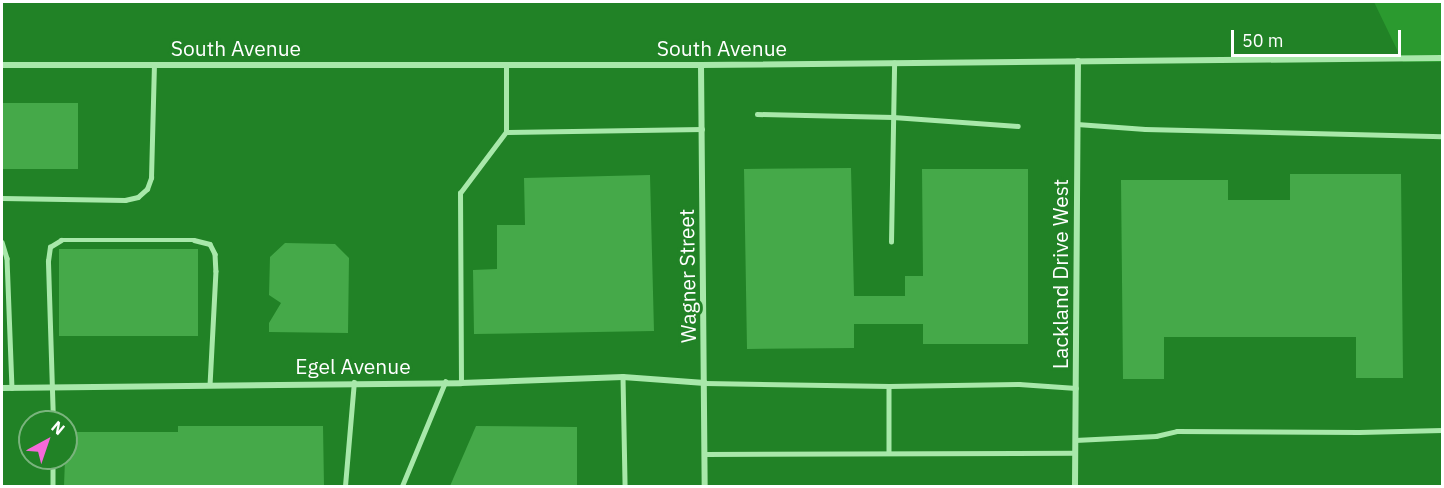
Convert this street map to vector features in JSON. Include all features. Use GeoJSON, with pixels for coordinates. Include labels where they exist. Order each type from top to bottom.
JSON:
{"type":"FeatureCollection","features":[{"type":"Feature","properties":{"kind":"street","name":"South Avenue"},"geometry":{"type":"LineString","coordinates":[[2,65],[701,65],[1443,58]]}},
{"type":"Feature","properties":{"kind":"street","name":"Lackland Drive West"},"geometry":{"type":"LineString","coordinates":[[1075,486],[1078,61]]}},
{"type":"Feature","properties":{"kind":"street","name":"Wagner Street"},"geometry":{"type":"LineString","coordinates":[[701,65],[705,486]]}},
{"type":"Feature","properties":{"kind":"street","name":"Egel Avenue"},"geometry":{"type":"LineString","coordinates":[[2,388],[461,382],[623,377],[705,383]]}},
{"type":"Feature","properties":{"kind":"lane"},"geometry":{"type":"LineString","coordinates":[[891,242],[894,63]]}},
{"type":"Feature","properties":{"kind":"lane"},"geometry":{"type":"LineString","coordinates":[[2,198],[126,200],[138,196],[147,189],[151,178],[154,65]]}},
{"type":"Feature","properties":{"kind":"lane"},"geometry":{"type":"LineString","coordinates":[[461,382],[460,193],[506,132],[506,65]]}},
{"type":"Feature","properties":{"kind":"lane"},"geometry":{"type":"LineString","coordinates":[[757,114],[893,117],[1018,126]]}},
{"type":"Feature","properties":{"kind":"lane"},"geometry":{"type":"LineString","coordinates":[[1077,124],[1145,129],[1443,136]]}},
{"type":"Feature","properties":{"kind":"lane"},"geometry":{"type":"LineString","coordinates":[[506,132],[702,129]]}},
{"type":"Feature","properties":{"kind":"lane"},"geometry":{"type":"LineString","coordinates":[[53,410],[48,261],[50,247],[60,240],[194,240],[210,244],[215,254],[216,271],[210,385]]}},
{"type":"Feature","properties":{"kind":"lane"},"geometry":{"type":"LineString","coordinates":[[2,242],[7,258],[12,388]]}},
{"type":"Feature","properties":{"kind":"lane"},"geometry":{"type":"LineString","coordinates":[[623,377],[625,486]]}},
{"type":"Feature","properties":{"kind":"lane"},"geometry":{"type":"LineString","coordinates":[[345,486],[354,382]]}},
{"type":"Feature","properties":{"kind":"lane"},"geometry":{"type":"LineString","coordinates":[[402,486],[445,382]]}},
{"type":"Feature","properties":{"kind":"lane"},"geometry":{"type":"LineString","coordinates":[[705,383],[889,386],[1019,384],[1076,388]]}},
{"type":"Feature","properties":{"kind":"lane"},"geometry":{"type":"LineString","coordinates":[[889,386],[889,453]]}},
{"type":"Feature","properties":{"kind":"lane"},"geometry":{"type":"LineString","coordinates":[[1075,440],[1156,436],[1177,431],[1443,430]]}},
{"type":"Feature","properties":{"kind":"lane"},"geometry":{"type":"LineString","coordinates":[[705,454],[1076,453]]}},
{"type":"Feature","properties":{"kind":"lane"},"geometry":{"type":"LineString","coordinates":[[53,470],[53,486]]}},
{"type":"Feature","properties":{"kind":"green space"},"geometry":{"type":"Polygon","coordinates":[[[1374,2],[1442,2],[1442,62],[1403,62],[1374,2]]]}},
{"type":"Feature","properties":{"kind":"building"},"geometry":{"type":"Polygon","coordinates":[[[2,103],[78,103],[78,169],[2,169],[2,103]]]}},
{"type":"Feature","properties":{"kind":"building"},"geometry":{"type":"Polygon","coordinates":[[[851,168],[854,296],[905,296],[905,276],[923,276],[922,169],[1028,169],[1028,344],[923,344],[923,324],[854,324],[854,348],[747,349],[744,169],[851,168]]]}},
{"type":"Feature","properties":{"kind":"building"},"geometry":{"type":"Polygon","coordinates":[[[1290,174],[1401,174],[1403,378],[1356,378],[1356,337],[1164,337],[1164,379],[1123,379],[1121,180],[1228,180],[1228,200],[1290,200],[1290,174]]]}},
{"type":"Feature","properties":{"kind":"building"},"geometry":{"type":"Polygon","coordinates":[[[650,175],[654,331],[474,334],[473,270],[497,269],[497,225],[525,225],[524,178],[650,175]]]}},
{"type":"Feature","properties":{"kind":"building"},"geometry":{"type":"Polygon","coordinates":[[[285,243],[335,244],[349,258],[348,333],[269,332],[269,323],[281,303],[269,295],[270,257],[285,243]]]}},
{"type":"Feature","properties":{"kind":"building"},"geometry":{"type":"Polygon","coordinates":[[[59,249],[198,249],[198,336],[59,336],[59,249]]]}},
{"type":"Feature","properties":{"kind":"building"},"geometry":{"type":"Polygon","coordinates":[[[178,426],[323,426],[324,486],[64,486],[65,470],[78,470],[78,432],[178,432],[178,426]]]}},
{"type":"Feature","properties":{"kind":"building"},"geometry":{"type":"Polygon","coordinates":[[[476,426],[577,427],[577,486],[450,486],[476,426]]]}}]}
